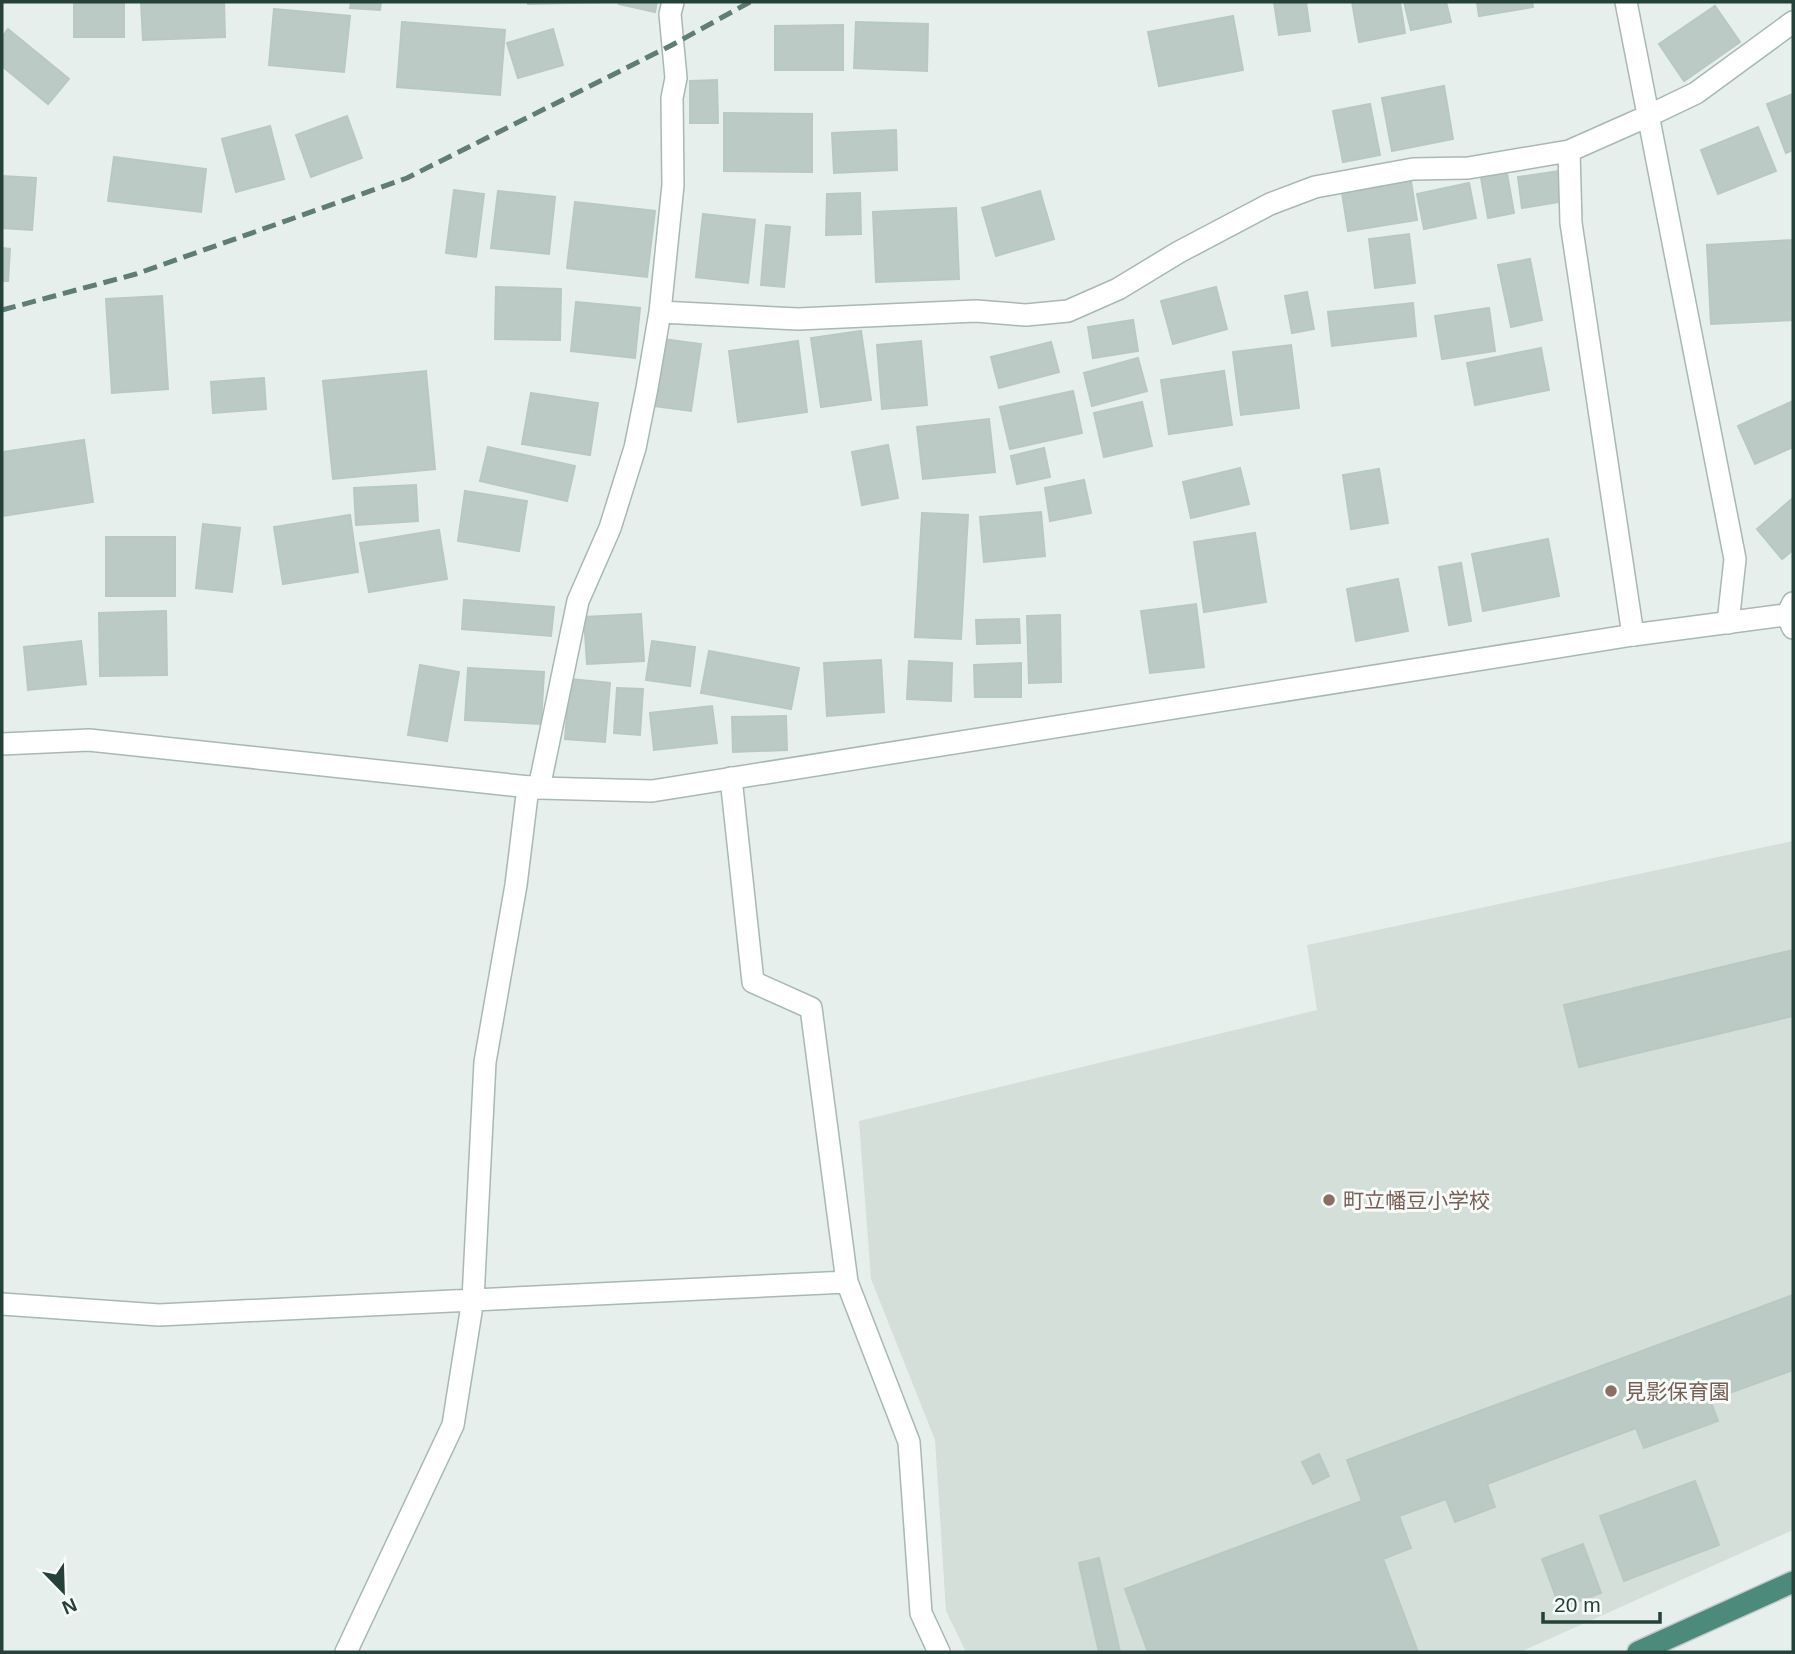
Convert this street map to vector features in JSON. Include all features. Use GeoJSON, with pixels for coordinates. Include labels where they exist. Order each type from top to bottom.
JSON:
{"type":"FeatureCollection","features":[{"type":"Feature","properties":{"kind":"highway"},"geometry":{"type":"LineString","coordinates":[[1638,1652],[1793,1582]]}},
{"type":"Feature","properties":{"kind":"street"},"geometry":{"type":"LineString","coordinates":[[346,1652],[453,1425],[473,1299],[485,1062],[534,787],[578,601],[611,528],[635,448],[660,312],[673,185],[673,98],[676,78],[670,14],[673,2]]}},
{"type":"Feature","properties":{"kind":"street"},"geometry":{"type":"LineString","coordinates":[[1626,2],[1735,559],[1728,623]]}},
{"type":"Feature","properties":{"kind":"street"},"geometry":{"type":"LineString","coordinates":[[660,312],[798,319],[976,311],[1026,315],[1068,311],[1118,289],[1179,251],[1270,204],[1315,187],[1413,169],[1468,168],[1569,151],[1696,93],[1793,22]]}},
{"type":"Feature","properties":{"kind":"street"},"geometry":{"type":"LineString","coordinates":[[1569,151],[1571,223],[1633,635]]}},
{"type":"Feature","properties":{"kind":"street"},"geometry":{"type":"LineString","coordinates":[[2,744],[89,740],[534,787],[652,791],[1633,635],[1792,615]]}},
{"type":"Feature","properties":{"kind":"street"},"geometry":{"type":"LineString","coordinates":[[731,778],[753,982],[811,1008],[847,1282],[909,1442],[920,1612],[939,1652]]}},
{"type":"Feature","properties":{"kind":"street"},"geometry":{"type":"LineString","coordinates":[[2,1304],[159,1315],[847,1282]]}},
{"type":"Feature","properties":{"kind":"shaded area","name":"町立幡豆小学校"},"geometry":{"type":"Polygon","coordinates":[[[1793,841],[1793,1530],[1520,1652],[966,1652],[946,1611],[935,1440],[871,1279],[859,1121],[1317,1010],[1307,945],[1793,841]]]}},
{"type":"Feature","properties":{"kind":"building"},"geometry":{"type":"Polygon","coordinates":[[[74,2],[124,2],[124,37],[74,37],[74,2]]]}},
{"type":"Feature","properties":{"kind":"building"},"geometry":{"type":"Polygon","coordinates":[[[141,2],[224,2],[225,37],[143,40],[141,2]]]}},
{"type":"Feature","properties":{"kind":"building"},"geometry":{"type":"Polygon","coordinates":[[[351,2],[381,2],[380,10],[350,8],[351,2]]]}},
{"type":"Feature","properties":{"kind":"building"},"geometry":{"type":"Polygon","coordinates":[[[528,2],[613,2],[528,4],[528,2]]]}},
{"type":"Feature","properties":{"kind":"building"},"geometry":{"type":"Polygon","coordinates":[[[657,2],[655,12],[619,4],[657,2]]]}},
{"type":"Feature","properties":{"kind":"building"},"geometry":{"type":"Polygon","coordinates":[[[1274,2],[1306,2],[1310,31],[1279,35],[1274,2]]]}},
{"type":"Feature","properties":{"kind":"building"},"geometry":{"type":"Polygon","coordinates":[[[1352,2],[1400,2],[1405,33],[1359,42],[1352,2]]]}},
{"type":"Feature","properties":{"kind":"building"},"geometry":{"type":"Polygon","coordinates":[[[1404,2],[1446,2],[1451,22],[1411,30],[1404,2]]]}},
{"type":"Feature","properties":{"kind":"building"},"geometry":{"type":"Polygon","coordinates":[[[1477,2],[1532,2],[1533,7],[1479,16],[1477,2]]]}},
{"type":"Feature","properties":{"kind":"building"},"geometry":{"type":"Polygon","coordinates":[[[1715,6],[1740,42],[1684,81],[1659,44],[1715,6]]]}},
{"type":"Feature","properties":{"kind":"building"},"geometry":{"type":"Polygon","coordinates":[[[274,9],[350,16],[344,72],[269,65],[274,9]]]}},
{"type":"Feature","properties":{"kind":"building"},"geometry":{"type":"Polygon","coordinates":[[[1233,16],[1243,70],[1159,86],[1148,32],[1233,16]]]}},
{"type":"Feature","properties":{"kind":"building"},"geometry":{"type":"Polygon","coordinates":[[[402,22],[505,30],[500,95],[397,87],[402,22]]]}},
{"type":"Feature","properties":{"kind":"building"},"geometry":{"type":"Polygon","coordinates":[[[856,22],[928,24],[927,71],[854,68],[856,22]]]}},
{"type":"Feature","properties":{"kind":"building"},"geometry":{"type":"Polygon","coordinates":[[[843,25],[843,70],[775,70],[775,26],[843,25]]]}},
{"type":"Feature","properties":{"kind":"building"},"geometry":{"type":"Polygon","coordinates":[[[8,29],[69,79],[48,104],[2,66],[2,37],[8,29]]]}},
{"type":"Feature","properties":{"kind":"building"},"geometry":{"type":"Polygon","coordinates":[[[553,29],[563,65],[518,78],[507,43],[553,29]]]}},
{"type":"Feature","properties":{"kind":"building"},"geometry":{"type":"Polygon","coordinates":[[[717,80],[718,123],[690,123],[690,81],[717,80]]]}},
{"type":"Feature","properties":{"kind":"building"},"geometry":{"type":"Polygon","coordinates":[[[1444,86],[1453,139],[1392,151],[1382,98],[1444,86]]]}},
{"type":"Feature","properties":{"kind":"building"},"geometry":{"type":"Polygon","coordinates":[[[1793,94],[1793,150],[1786,153],[1767,104],[1793,94]]]}},
{"type":"Feature","properties":{"kind":"building"},"geometry":{"type":"Polygon","coordinates":[[[1370,104],[1380,155],[1343,162],[1333,111],[1370,104]]]}},
{"type":"Feature","properties":{"kind":"building"},"geometry":{"type":"Polygon","coordinates":[[[724,113],[812,114],[812,172],[724,171],[724,113]]]}},
{"type":"Feature","properties":{"kind":"building"},"geometry":{"type":"Polygon","coordinates":[[[347,116],[362,158],[311,177],[296,135],[347,116]]]}},
{"type":"Feature","properties":{"kind":"building"},"geometry":{"type":"Polygon","coordinates":[[[270,126],[284,179],[236,192],[222,139],[270,126]]]}},
{"type":"Feature","properties":{"kind":"building"},"geometry":{"type":"Polygon","coordinates":[[[1758,127],[1776,171],[1718,194],[1701,150],[1758,127]]]}},
{"type":"Feature","properties":{"kind":"building"},"geometry":{"type":"Polygon","coordinates":[[[896,130],[897,170],[834,173],[832,133],[896,130]]]}},
{"type":"Feature","properties":{"kind":"building"},"geometry":{"type":"Polygon","coordinates":[[[114,157],[206,169],[201,212],[108,201],[114,157]]]}},
{"type":"Feature","properties":{"kind":"building"},"geometry":{"type":"Polygon","coordinates":[[[1506,168],[1514,213],[1488,218],[1480,172],[1506,168]]]}},
{"type":"Feature","properties":{"kind":"building"},"geometry":{"type":"Polygon","coordinates":[[[1560,171],[1565,201],[1522,208],[1518,177],[1560,171]]]}},
{"type":"Feature","properties":{"kind":"building"},"geometry":{"type":"Polygon","coordinates":[[[1410,175],[1417,220],[1348,231],[1341,186],[1410,175]]]}},
{"type":"Feature","properties":{"kind":"building"},"geometry":{"type":"Polygon","coordinates":[[[2,176],[36,178],[32,230],[2,228],[2,176]]]}},
{"type":"Feature","properties":{"kind":"building"},"geometry":{"type":"Polygon","coordinates":[[[1469,183],[1476,218],[1424,229],[1417,194],[1469,183]]]}},
{"type":"Feature","properties":{"kind":"building"},"geometry":{"type":"Polygon","coordinates":[[[454,190],[484,194],[476,257],[446,253],[454,190]]]}},
{"type":"Feature","properties":{"kind":"building"},"geometry":{"type":"Polygon","coordinates":[[[498,191],[555,197],[549,254],[491,248],[498,191]]]}},
{"type":"Feature","properties":{"kind":"building"},"geometry":{"type":"Polygon","coordinates":[[[1040,191],[1054,239],[996,256],[982,208],[1040,191]]]}},
{"type":"Feature","properties":{"kind":"building"},"geometry":{"type":"Polygon","coordinates":[[[860,193],[861,234],[826,235],[827,194],[860,193]]]}},
{"type":"Feature","properties":{"kind":"building"},"geometry":{"type":"Polygon","coordinates":[[[575,202],[655,211],[647,277],[567,268],[575,202]]]}},
{"type":"Feature","properties":{"kind":"building"},"geometry":{"type":"Polygon","coordinates":[[[956,208],[959,279],[876,282],[873,212],[956,208]]]}},
{"type":"Feature","properties":{"kind":"building"},"geometry":{"type":"Polygon","coordinates":[[[703,214],[755,220],[748,283],[696,277],[703,214]]]}},
{"type":"Feature","properties":{"kind":"building"},"geometry":{"type":"Polygon","coordinates":[[[766,225],[790,227],[784,287],[761,285],[766,225]]]}},
{"type":"Feature","properties":{"kind":"building"},"geometry":{"type":"Polygon","coordinates":[[[1409,234],[1415,283],[1375,288],[1369,239],[1409,234]]]}},
{"type":"Feature","properties":{"kind":"building"},"geometry":{"type":"Polygon","coordinates":[[[1793,240],[1793,320],[1711,324],[1707,245],[1793,240]]]}},
{"type":"Feature","properties":{"kind":"building"},"geometry":{"type":"Polygon","coordinates":[[[2,248],[10,249],[8,281],[2,281],[2,248]]]}},
{"type":"Feature","properties":{"kind":"building"},"geometry":{"type":"Polygon","coordinates":[[[1530,259],[1542,320],[1511,327],[1498,265],[1530,259]]]}},
{"type":"Feature","properties":{"kind":"building"},"geometry":{"type":"Polygon","coordinates":[[[496,287],[561,289],[560,340],[495,339],[496,287]]]}},
{"type":"Feature","properties":{"kind":"building"},"geometry":{"type":"Polygon","coordinates":[[[1216,287],[1227,329],[1173,344],[1161,301],[1216,287]]]}},
{"type":"Feature","properties":{"kind":"building"},"geometry":{"type":"Polygon","coordinates":[[[1307,292],[1314,329],[1292,333],[1285,296],[1307,292]]]}},
{"type":"Feature","properties":{"kind":"building"},"geometry":{"type":"Polygon","coordinates":[[[162,296],[168,389],[112,393],[106,299],[162,296]]]}},
{"type":"Feature","properties":{"kind":"building"},"geometry":{"type":"Polygon","coordinates":[[[576,302],[640,308],[635,358],[571,351],[576,302]]]}},
{"type":"Feature","properties":{"kind":"building"},"geometry":{"type":"Polygon","coordinates":[[[1413,303],[1416,336],[1332,346],[1328,312],[1413,303]]]}},
{"type":"Feature","properties":{"kind":"building"},"geometry":{"type":"Polygon","coordinates":[[[1489,308],[1495,351],[1442,359],[1435,316],[1489,308]]]}},
{"type":"Feature","properties":{"kind":"building"},"geometry":{"type":"Polygon","coordinates":[[[1133,320],[1138,351],[1093,358],[1088,327],[1133,320]]]}},
{"type":"Feature","properties":{"kind":"building"},"geometry":{"type":"Polygon","coordinates":[[[861,331],[871,400],[821,407],[811,338],[861,331]]]}},
{"type":"Feature","properties":{"kind":"building"},"geometry":{"type":"Polygon","coordinates":[[[663,339],[701,344],[691,411],[653,406],[663,339]]]}},
{"type":"Feature","properties":{"kind":"building"},"geometry":{"type":"Polygon","coordinates":[[[798,341],[807,412],[738,422],[729,351],[798,341]]]}},
{"type":"Feature","properties":{"kind":"building"},"geometry":{"type":"Polygon","coordinates":[[[921,341],[927,405],[882,409],[877,345],[921,341]]]}},
{"type":"Feature","properties":{"kind":"building"},"geometry":{"type":"Polygon","coordinates":[[[1051,342],[1059,372],[999,388],[991,357],[1051,342]]]}},
{"type":"Feature","properties":{"kind":"building"},"geometry":{"type":"Polygon","coordinates":[[[1291,345],[1299,408],[1241,415],[1233,352],[1291,345]]]}},
{"type":"Feature","properties":{"kind":"building"},"geometry":{"type":"Polygon","coordinates":[[[1541,348],[1549,390],[1475,405],[1467,363],[1541,348]]]}},
{"type":"Feature","properties":{"kind":"building"},"geometry":{"type":"Polygon","coordinates":[[[1138,358],[1147,391],[1092,406],[1084,373],[1138,358]]]}},
{"type":"Feature","properties":{"kind":"building"},"geometry":{"type":"Polygon","coordinates":[[[426,371],[435,469],[333,479],[323,381],[426,371]]]}},
{"type":"Feature","properties":{"kind":"building"},"geometry":{"type":"Polygon","coordinates":[[[1224,371],[1232,425],[1169,434],[1161,380],[1224,371]]]}},
{"type":"Feature","properties":{"kind":"building"},"geometry":{"type":"Polygon","coordinates":[[[264,378],[266,409],[213,413],[211,382],[264,378]]]}},
{"type":"Feature","properties":{"kind":"building"},"geometry":{"type":"Polygon","coordinates":[[[1073,391],[1082,433],[1010,449],[1000,407],[1073,391]]]}},
{"type":"Feature","properties":{"kind":"building"},"geometry":{"type":"Polygon","coordinates":[[[531,393],[598,403],[590,455],[522,444],[531,393]]]}},
{"type":"Feature","properties":{"kind":"building"},"geometry":{"type":"Polygon","coordinates":[[[1793,401],[1793,447],[1755,464],[1738,426],[1793,401]]]}},
{"type":"Feature","properties":{"kind":"building"},"geometry":{"type":"Polygon","coordinates":[[[1142,402],[1152,446],[1104,457],[1094,413],[1142,402]]]}},
{"type":"Feature","properties":{"kind":"building"},"geometry":{"type":"Polygon","coordinates":[[[989,419],[995,472],[923,479],[917,427],[989,419]]]}},
{"type":"Feature","properties":{"kind":"building"},"geometry":{"type":"Polygon","coordinates":[[[84,440],[93,502],[2,516],[2,452],[84,440]]]}},
{"type":"Feature","properties":{"kind":"building"},"geometry":{"type":"Polygon","coordinates":[[[888,445],[898,498],[862,505],[852,452],[888,445]]]}},
{"type":"Feature","properties":{"kind":"building"},"geometry":{"type":"Polygon","coordinates":[[[488,447],[575,466],[567,501],[480,481],[488,447]]]}},
{"type":"Feature","properties":{"kind":"building"},"geometry":{"type":"Polygon","coordinates":[[[1044,448],[1050,477],[1017,484],[1011,456],[1044,448]]]}},
{"type":"Feature","properties":{"kind":"building"},"geometry":{"type":"Polygon","coordinates":[[[1240,468],[1249,504],[1191,518],[1183,482],[1240,468]]]}},
{"type":"Feature","properties":{"kind":"building"},"geometry":{"type":"Polygon","coordinates":[[[1379,469],[1388,523],[1351,529],[1343,475],[1379,469]]]}},
{"type":"Feature","properties":{"kind":"building"},"geometry":{"type":"Polygon","coordinates":[[[1084,480],[1091,513],[1050,521],[1045,488],[1084,480]]]}},
{"type":"Feature","properties":{"kind":"building"},"geometry":{"type":"Polygon","coordinates":[[[416,485],[418,521],[356,525],[354,488],[416,485]]]}},
{"type":"Feature","properties":{"kind":"building"},"geometry":{"type":"Polygon","coordinates":[[[465,491],[527,501],[519,551],[458,541],[465,491]]]}},
{"type":"Feature","properties":{"kind":"building"},"geometry":{"type":"Polygon","coordinates":[[[1793,498],[1793,550],[1782,559],[1757,529],[1793,498]]]}},
{"type":"Feature","properties":{"kind":"building"},"geometry":{"type":"Polygon","coordinates":[[[1041,512],[1045,556],[984,562],[980,517],[1041,512]]]}},
{"type":"Feature","properties":{"kind":"building"},"geometry":{"type":"Polygon","coordinates":[[[922,513],[968,515],[961,639],[915,637],[922,513]]]}},
{"type":"Feature","properties":{"kind":"building"},"geometry":{"type":"Polygon","coordinates":[[[350,515],[358,572],[283,584],[274,527],[350,515]]]}},
{"type":"Feature","properties":{"kind":"building"},"geometry":{"type":"Polygon","coordinates":[[[203,524],[240,528],[232,592],[196,588],[203,524]]]}},
{"type":"Feature","properties":{"kind":"building"},"geometry":{"type":"Polygon","coordinates":[[[439,530],[447,579],[369,592],[360,543],[439,530]]]}},
{"type":"Feature","properties":{"kind":"building"},"geometry":{"type":"Polygon","coordinates":[[[1255,533],[1266,602],[1204,612],[1194,542],[1255,533]]]}},
{"type":"Feature","properties":{"kind":"building"},"geometry":{"type":"Polygon","coordinates":[[[106,537],[175,537],[175,596],[106,596],[106,537]]]}},
{"type":"Feature","properties":{"kind":"building"},"geometry":{"type":"Polygon","coordinates":[[[1548,539],[1559,596],[1483,611],[1472,554],[1548,539]]]}},
{"type":"Feature","properties":{"kind":"building"},"geometry":{"type":"Polygon","coordinates":[[[1461,563],[1471,621],[1449,625],[1439,567],[1461,563]]]}},
{"type":"Feature","properties":{"kind":"building"},"geometry":{"type":"Polygon","coordinates":[[[1398,579],[1408,631],[1356,641],[1347,589],[1398,579]]]}},
{"type":"Feature","properties":{"kind":"building"},"geometry":{"type":"Polygon","coordinates":[[[464,600],[554,607],[551,636],[462,629],[464,600]]]}},
{"type":"Feature","properties":{"kind":"building"},"geometry":{"type":"Polygon","coordinates":[[[1196,604],[1204,667],[1150,673],[1141,611],[1196,604]]]}},
{"type":"Feature","properties":{"kind":"building"},"geometry":{"type":"Polygon","coordinates":[[[166,611],[167,675],[100,676],[99,613],[166,611]]]}},
{"type":"Feature","properties":{"kind":"building"},"geometry":{"type":"Polygon","coordinates":[[[641,614],[644,661],[587,664],[584,617],[641,614]]]}},
{"type":"Feature","properties":{"kind":"building"},"geometry":{"type":"Polygon","coordinates":[[[1060,615],[1061,682],[1029,683],[1027,616],[1060,615]]]}},
{"type":"Feature","properties":{"kind":"building"},"geometry":{"type":"Polygon","coordinates":[[[1019,619],[1020,643],[977,644],[976,620],[1019,619]]]}},
{"type":"Feature","properties":{"kind":"building"},"geometry":{"type":"Polygon","coordinates":[[[81,641],[86,684],[28,690],[24,647],[81,641]]]}},
{"type":"Feature","properties":{"kind":"building"},"geometry":{"type":"Polygon","coordinates":[[[652,641],[695,647],[690,686],[646,680],[652,641]]]}},
{"type":"Feature","properties":{"kind":"building"},"geometry":{"type":"Polygon","coordinates":[[[709,651],[799,668],[791,709],[701,693],[709,651]]]}},
{"type":"Feature","properties":{"kind":"building"},"geometry":{"type":"Polygon","coordinates":[[[881,660],[884,712],[827,716],[824,663],[881,660]]]}},
{"type":"Feature","properties":{"kind":"building"},"geometry":{"type":"Polygon","coordinates":[[[909,661],[952,663],[951,701],[907,699],[909,661]]]}},
{"type":"Feature","properties":{"kind":"building"},"geometry":{"type":"Polygon","coordinates":[[[1021,663],[1021,697],[975,697],[974,665],[1021,663]]]}},
{"type":"Feature","properties":{"kind":"building"},"geometry":{"type":"Polygon","coordinates":[[[420,665],[459,672],[447,741],[408,735],[420,665]]]}},
{"type":"Feature","properties":{"kind":"building"},"geometry":{"type":"Polygon","coordinates":[[[468,668],[544,672],[541,724],[465,720],[468,668]]]}},
{"type":"Feature","properties":{"kind":"building"},"geometry":{"type":"Polygon","coordinates":[[[570,679],[610,683],[605,742],[565,739],[570,679]]]}},
{"type":"Feature","properties":{"kind":"building"},"geometry":{"type":"Polygon","coordinates":[[[617,688],[643,689],[640,735],[614,733],[617,688]]]}},
{"type":"Feature","properties":{"kind":"building"},"geometry":{"type":"Polygon","coordinates":[[[712,706],[717,743],[654,750],[650,713],[712,706]]]}},
{"type":"Feature","properties":{"kind":"building"},"geometry":{"type":"Polygon","coordinates":[[[786,716],[787,750],[733,752],[732,717],[786,716]]]}},
{"type":"Feature","properties":{"kind":"building"},"geometry":{"type":"Polygon","coordinates":[[[1793,950],[1793,1016],[1579,1067],[1564,1005],[1793,950]]]}},
{"type":"Feature","properties":{"kind":"building"},"geometry":{"type":"Polygon","coordinates":[[[1793,1295],[1793,1370],[1710,1400],[1718,1421],[1644,1448],[1636,1428],[1487,1484],[1495,1507],[1455,1522],[1446,1499],[1399,1516],[1411,1548],[1383,1559],[1418,1652],[1148,1652],[1125,1589],[1362,1501],[1347,1460],[1793,1295]]]}},
{"type":"Feature","properties":{"kind":"building"},"geometry":{"type":"Polygon","coordinates":[[[1319,1454],[1329,1476],[1313,1484],[1302,1462],[1319,1454]]]}},
{"type":"Feature","properties":{"kind":"building"},"geometry":{"type":"Polygon","coordinates":[[[1695,1481],[1719,1545],[1624,1581],[1600,1516],[1695,1481]]]}},
{"type":"Feature","properties":{"kind":"building"},"geometry":{"type":"Polygon","coordinates":[[[1583,1544],[1601,1593],[1560,1608],[1542,1559],[1583,1544]]]}},
{"type":"Feature","properties":{"kind":"building"},"geometry":{"type":"Polygon","coordinates":[[[1099,1558],[1120,1652],[1099,1652],[1079,1563],[1099,1558]]]}},
{"type":"Feature","properties":{"kind":"railway"},"geometry":{"type":"LineString","coordinates":[[2,310],[136,274],[407,178],[672,45],[750,2]]}},
{"type":"Feature","properties":{"kind":"place","name":"町立幡豆小学校"},"geometry":{"type":"Point","coordinates":[1329,1200]}},
{"type":"Feature","properties":{"kind":"place","name":"見影保育園"},"geometry":{"type":"Point","coordinates":[1611,1391]}}]}
